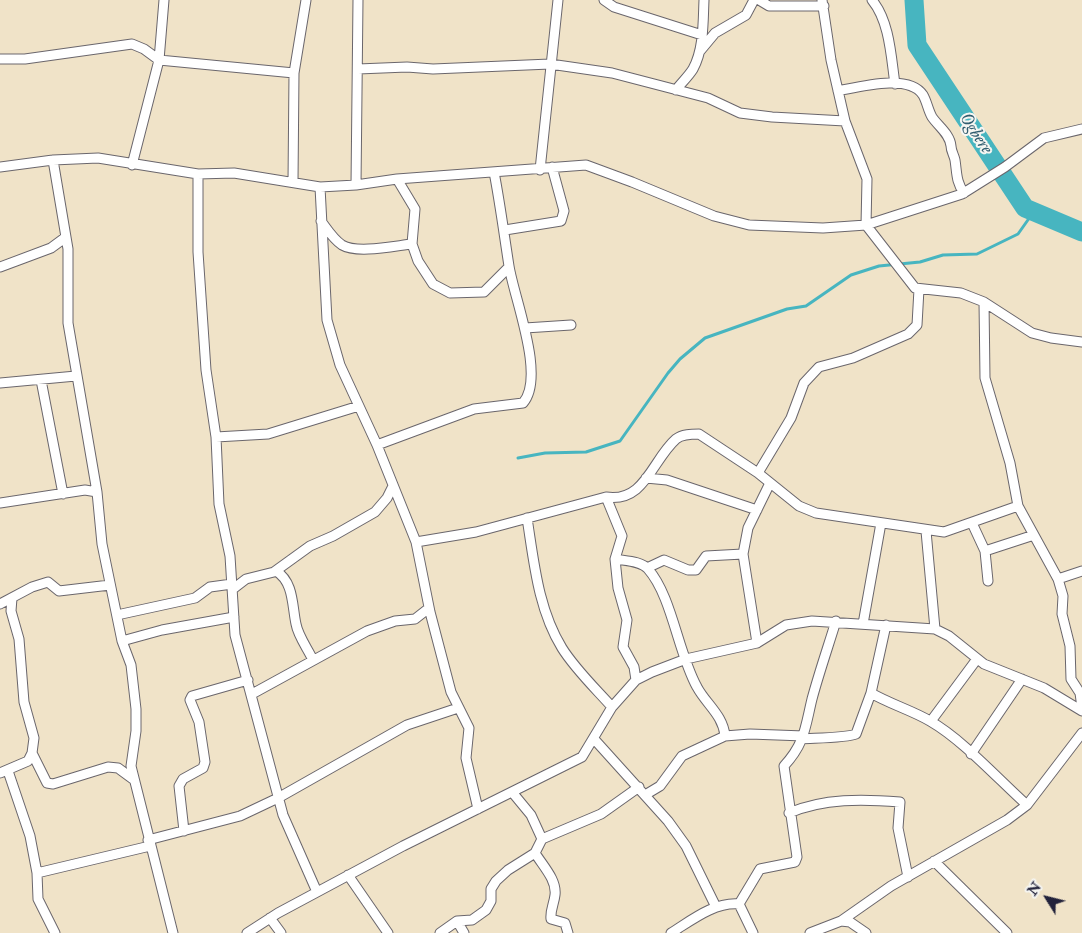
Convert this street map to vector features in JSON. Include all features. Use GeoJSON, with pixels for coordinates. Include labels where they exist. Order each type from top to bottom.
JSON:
{"type":"FeatureCollection","features":[{"type":"Feature","properties":{"kind":"street"},"geometry":{"type":"LineString","coordinates":[[132,165],[159,60],[164,0]]}},
{"type":"Feature","properties":{"kind":"street"},"geometry":{"type":"LineString","coordinates":[[293,182],[294,72],[306,0]]}},
{"type":"Feature","properties":{"kind":"street"},"geometry":{"type":"LineString","coordinates":[[356,185],[358,0]]}},
{"type":"Feature","properties":{"kind":"street"},"geometry":{"type":"LineString","coordinates":[[540,170],[558,0]]}},
{"type":"Feature","properties":{"kind":"street"},"geometry":{"type":"LineString","coordinates":[[604,0],[614,7],[702,35]]}},
{"type":"Feature","properties":{"kind":"street"},"geometry":{"type":"LineString","coordinates":[[676,90],[693,68],[698,53],[702,35],[704,0]]}},
{"type":"Feature","properties":{"kind":"street"},"geometry":{"type":"LineString","coordinates":[[698,53],[715,33],[746,15],[754,0]]}},
{"type":"Feature","properties":{"kind":"street"},"geometry":{"type":"LineString","coordinates":[[759,0],[769,6],[823,3],[845,121],[867,180],[866,225],[915,288],[961,293],[984,302],[1032,333],[1051,338],[1082,342]]}},
{"type":"Feature","properties":{"kind":"street"},"geometry":{"type":"LineString","coordinates":[[872,0],[877,6],[890,46],[894,84]]}},
{"type":"Feature","properties":{"kind":"street"},"geometry":{"type":"LineString","coordinates":[[0,59],[26,59],[132,44],[144,49],[159,60],[294,72]]}},
{"type":"Feature","properties":{"kind":"street"},"geometry":{"type":"LineString","coordinates":[[358,69],[407,67],[433,70],[550,64],[612,73],[708,98],[740,112],[772,117],[845,121]]}},
{"type":"Feature","properties":{"kind":"street"},"geometry":{"type":"LineString","coordinates":[[838,91],[880,83],[907,84],[924,96],[932,116],[947,136],[950,151],[955,158],[956,177],[964,193]]}},
{"type":"Feature","properties":{"kind":"street"},"geometry":{"type":"LineString","coordinates":[[0,167],[53,160],[98,158],[132,165],[198,174],[234,173],[320,187],[356,185],[397,179],[540,170],[552,167],[586,165],[714,216],[749,225],[823,228],[866,225],[964,193],[993,176],[1044,138],[1082,129]]}},
{"type":"Feature","properties":{"kind":"street"},"geometry":{"type":"LineString","coordinates":[[53,160],[66,237],[69,288],[68,323],[76,376],[97,492],[102,544],[122,641],[130,665],[136,709],[136,731],[131,766],[133,779],[173,933]]}},
{"type":"Feature","properties":{"kind":"street"},"geometry":{"type":"LineString","coordinates":[[506,230],[561,221],[564,211],[552,167]]}},
{"type":"Feature","properties":{"kind":"street"},"geometry":{"type":"LineString","coordinates":[[377,445],[474,408],[523,403],[528,397],[532,383],[525,328],[509,267],[506,230],[494,172]]}},
{"type":"Feature","properties":{"kind":"street"},"geometry":{"type":"LineString","coordinates":[[198,174],[198,252],[206,370],[216,437],[219,504],[230,556],[235,635],[283,815],[317,892]]}},
{"type":"Feature","properties":{"kind":"street"},"geometry":{"type":"LineString","coordinates":[[397,179],[415,209],[412,244],[418,261],[433,284],[450,293],[484,292],[509,267]]}},
{"type":"Feature","properties":{"kind":"street"},"geometry":{"type":"LineString","coordinates":[[320,187],[327,320],[340,365],[377,445],[416,542],[429,608],[451,692],[469,728],[466,758],[478,809]]}},
{"type":"Feature","properties":{"kind":"street"},"geometry":{"type":"LineString","coordinates":[[321,221],[343,246],[356,250],[412,244]]}},
{"type":"Feature","properties":{"kind":"street"},"geometry":{"type":"LineString","coordinates":[[0,267],[51,248],[66,237]]}},
{"type":"Feature","properties":{"kind":"street"},"geometry":{"type":"LineString","coordinates":[[758,474],[792,418],[804,383],[819,367],[853,358],[908,334],[917,325],[919,289]]}},
{"type":"Feature","properties":{"kind":"street"},"geometry":{"type":"LineString","coordinates":[[984,302],[984,378],[1007,453],[1018,506],[1058,579],[1063,596],[1062,614],[1070,646],[1071,679],[1081,693],[1082,709]]}},
{"type":"Feature","properties":{"kind":"street"},"geometry":{"type":"LineString","coordinates":[[525,328],[571,324]]}},
{"type":"Feature","properties":{"kind":"street"},"geometry":{"type":"LineString","coordinates":[[0,382],[76,376]]}},
{"type":"Feature","properties":{"kind":"street"},"geometry":{"type":"LineString","coordinates":[[41,380],[62,494]]}},
{"type":"Feature","properties":{"kind":"street"},"geometry":{"type":"LineString","coordinates":[[216,437],[268,434],[359,406]]}},
{"type":"Feature","properties":{"kind":"street"},"geometry":{"type":"LineString","coordinates":[[416,542],[476,532],[606,497],[614,499],[630,496],[677,438],[699,434],[758,474],[799,506],[816,513],[926,531],[944,532],[1018,506]]}},
{"type":"Feature","properties":{"kind":"street"},"geometry":{"type":"LineString","coordinates":[[646,478],[666,480],[757,510]]}},
{"type":"Feature","properties":{"kind":"street"},"geometry":{"type":"LineString","coordinates":[[757,643],[743,554],[748,528],[770,483]]}},
{"type":"Feature","properties":{"kind":"street"},"geometry":{"type":"LineString","coordinates":[[117,616],[195,598],[210,587],[232,586],[246,579],[276,571],[310,546],[333,536],[375,512],[387,498],[393,486]]}},
{"type":"Feature","properties":{"kind":"street"},"geometry":{"type":"LineString","coordinates":[[0,503],[85,490],[97,492]]}},
{"type":"Feature","properties":{"kind":"street"},"geometry":{"type":"LineString","coordinates":[[606,497],[622,536],[616,559],[618,588],[627,620],[623,647],[634,667],[636,680]]}},
{"type":"Feature","properties":{"kind":"street"},"geometry":{"type":"LineString","coordinates":[[527,518],[539,592],[552,629],[563,650],[612,707]]}},
{"type":"Feature","properties":{"kind":"street"},"geometry":{"type":"LineString","coordinates":[[863,624],[881,523]]}},
{"type":"Feature","properties":{"kind":"street"},"geometry":{"type":"LineString","coordinates":[[972,523],[985,551],[988,581]]}},
{"type":"Feature","properties":{"kind":"street"},"geometry":{"type":"LineString","coordinates":[[926,531],[935,629]]}},
{"type":"Feature","properties":{"kind":"street"},"geometry":{"type":"LineString","coordinates":[[985,551],[1034,535]]}},
{"type":"Feature","properties":{"kind":"street"},"geometry":{"type":"LineString","coordinates":[[647,568],[664,560],[688,570],[696,570],[706,556],[743,554]]}},
{"type":"Feature","properties":{"kind":"street"},"geometry":{"type":"LineString","coordinates":[[616,559],[647,568],[661,588],[697,687],[724,725],[726,736]]}},
{"type":"Feature","properties":{"kind":"street"},"geometry":{"type":"LineString","coordinates":[[276,571],[286,582],[295,609],[296,625],[313,660]]}},
{"type":"Feature","properties":{"kind":"street"},"geometry":{"type":"LineString","coordinates":[[1058,579],[1082,571]]}},
{"type":"Feature","properties":{"kind":"street"},"geometry":{"type":"LineString","coordinates":[[0,604],[40,583],[48,582],[59,590],[110,585]]}},
{"type":"Feature","properties":{"kind":"street"},"geometry":{"type":"LineString","coordinates":[[12,598],[11,611],[19,639],[24,702],[34,738],[32,753],[23,765],[4,772],[30,836],[37,873],[38,899],[55,933]]}},
{"type":"Feature","properties":{"kind":"street"},"geometry":{"type":"LineString","coordinates":[[252,694],[367,631],[395,621],[415,619],[429,608]]}},
{"type":"Feature","properties":{"kind":"street"},"geometry":{"type":"LineString","coordinates":[[122,641],[162,630],[234,618]]}},
{"type":"Feature","properties":{"kind":"street"},"geometry":{"type":"LineString","coordinates":[[247,933],[270,918],[348,875],[582,757],[594,740],[612,707],[636,680],[686,659],[757,643],[786,625],[812,621],[836,621],[935,629],[949,636],[984,664],[1044,688],[1082,709]]}},
{"type":"Feature","properties":{"kind":"street"},"geometry":{"type":"LineString","coordinates":[[739,904],[760,869],[795,862],[797,857],[789,813],[784,766],[794,756],[803,738],[812,699],[836,621]]}},
{"type":"Feature","properties":{"kind":"street"},"geometry":{"type":"LineString","coordinates":[[645,795],[660,786],[682,756],[726,736],[750,734],[803,738],[838,735],[848,737],[856,734],[871,693],[886,625]]}},
{"type":"Feature","properties":{"kind":"street"},"geometry":{"type":"LineString","coordinates":[[931,721],[977,659]]}},
{"type":"Feature","properties":{"kind":"street"},"geometry":{"type":"LineString","coordinates":[[971,754],[1022,679]]}},
{"type":"Feature","properties":{"kind":"street"},"geometry":{"type":"LineString","coordinates":[[184,831],[179,786],[183,779],[203,768],[205,762],[199,722],[190,700],[192,696],[248,680]]}},
{"type":"Feature","properties":{"kind":"street"},"geometry":{"type":"LineString","coordinates":[[871,693],[891,705],[931,721],[971,754],[1027,805]]}},
{"type":"Feature","properties":{"kind":"street"},"geometry":{"type":"LineString","coordinates":[[37,873],[240,816],[278,798],[407,725],[458,708]]}},
{"type":"Feature","properties":{"kind":"street"},"geometry":{"type":"LineString","coordinates":[[810,933],[841,921],[908,877],[1007,820],[1027,805],[1082,733]]}},
{"type":"Feature","properties":{"kind":"street"},"geometry":{"type":"LineString","coordinates":[[594,740],[639,787],[686,846],[716,907]]}},
{"type":"Feature","properties":{"kind":"street"},"geometry":{"type":"LineString","coordinates":[[32,753],[47,783],[53,784],[108,767],[118,768],[133,779]]}},
{"type":"Feature","properties":{"kind":"street"},"geometry":{"type":"LineString","coordinates":[[440,933],[457,921],[472,920],[486,910],[491,901],[491,889],[496,881],[508,870],[535,853],[542,839],[601,814],[639,787]]}},
{"type":"Feature","properties":{"kind":"street"},"geometry":{"type":"LineString","coordinates":[[512,792],[532,815],[542,839]]}},
{"type":"Feature","properties":{"kind":"street"},"geometry":{"type":"LineString","coordinates":[[789,813],[809,804],[833,801],[900,802],[898,828],[908,877]]}},
{"type":"Feature","properties":{"kind":"street"},"geometry":{"type":"LineString","coordinates":[[535,853],[555,885],[551,919],[566,923],[568,933]]}},
{"type":"Feature","properties":{"kind":"street"},"geometry":{"type":"LineString","coordinates":[[934,862],[1007,933]]}},
{"type":"Feature","properties":{"kind":"street"},"geometry":{"type":"LineString","coordinates":[[348,875],[388,933]]}},
{"type":"Feature","properties":{"kind":"street"},"geometry":{"type":"LineString","coordinates":[[671,933],[716,907],[727,903],[739,904]]}},
{"type":"Feature","properties":{"kind":"street"},"geometry":{"type":"LineString","coordinates":[[739,904],[753,933]]}},
{"type":"Feature","properties":{"kind":"street"},"geometry":{"type":"LineString","coordinates":[[270,918],[281,933]]}},
{"type":"Feature","properties":{"kind":"street"},"geometry":{"type":"LineString","coordinates":[[457,921],[464,933]]}},
{"type":"Feature","properties":{"kind":"street"},"geometry":{"type":"LineString","coordinates":[[841,921],[850,922],[866,933]]}},
{"type":"Feature","properties":{"kind":"waterway","name":"Ogbere"},"geometry":{"type":"LineString","coordinates":[[914,0],[917,45],[1025,208],[1082,232]]}},
{"type":"Feature","properties":{"kind":"waterway"},"geometry":{"type":"LineString","coordinates":[[518,458],[545,453],[586,452],[620,441],[668,373],[680,359],[705,338],[787,309],[806,306],[851,275],[879,266],[920,262],[943,255],[977,254],[1018,234],[1030,217],[1025,208]]}}]}
